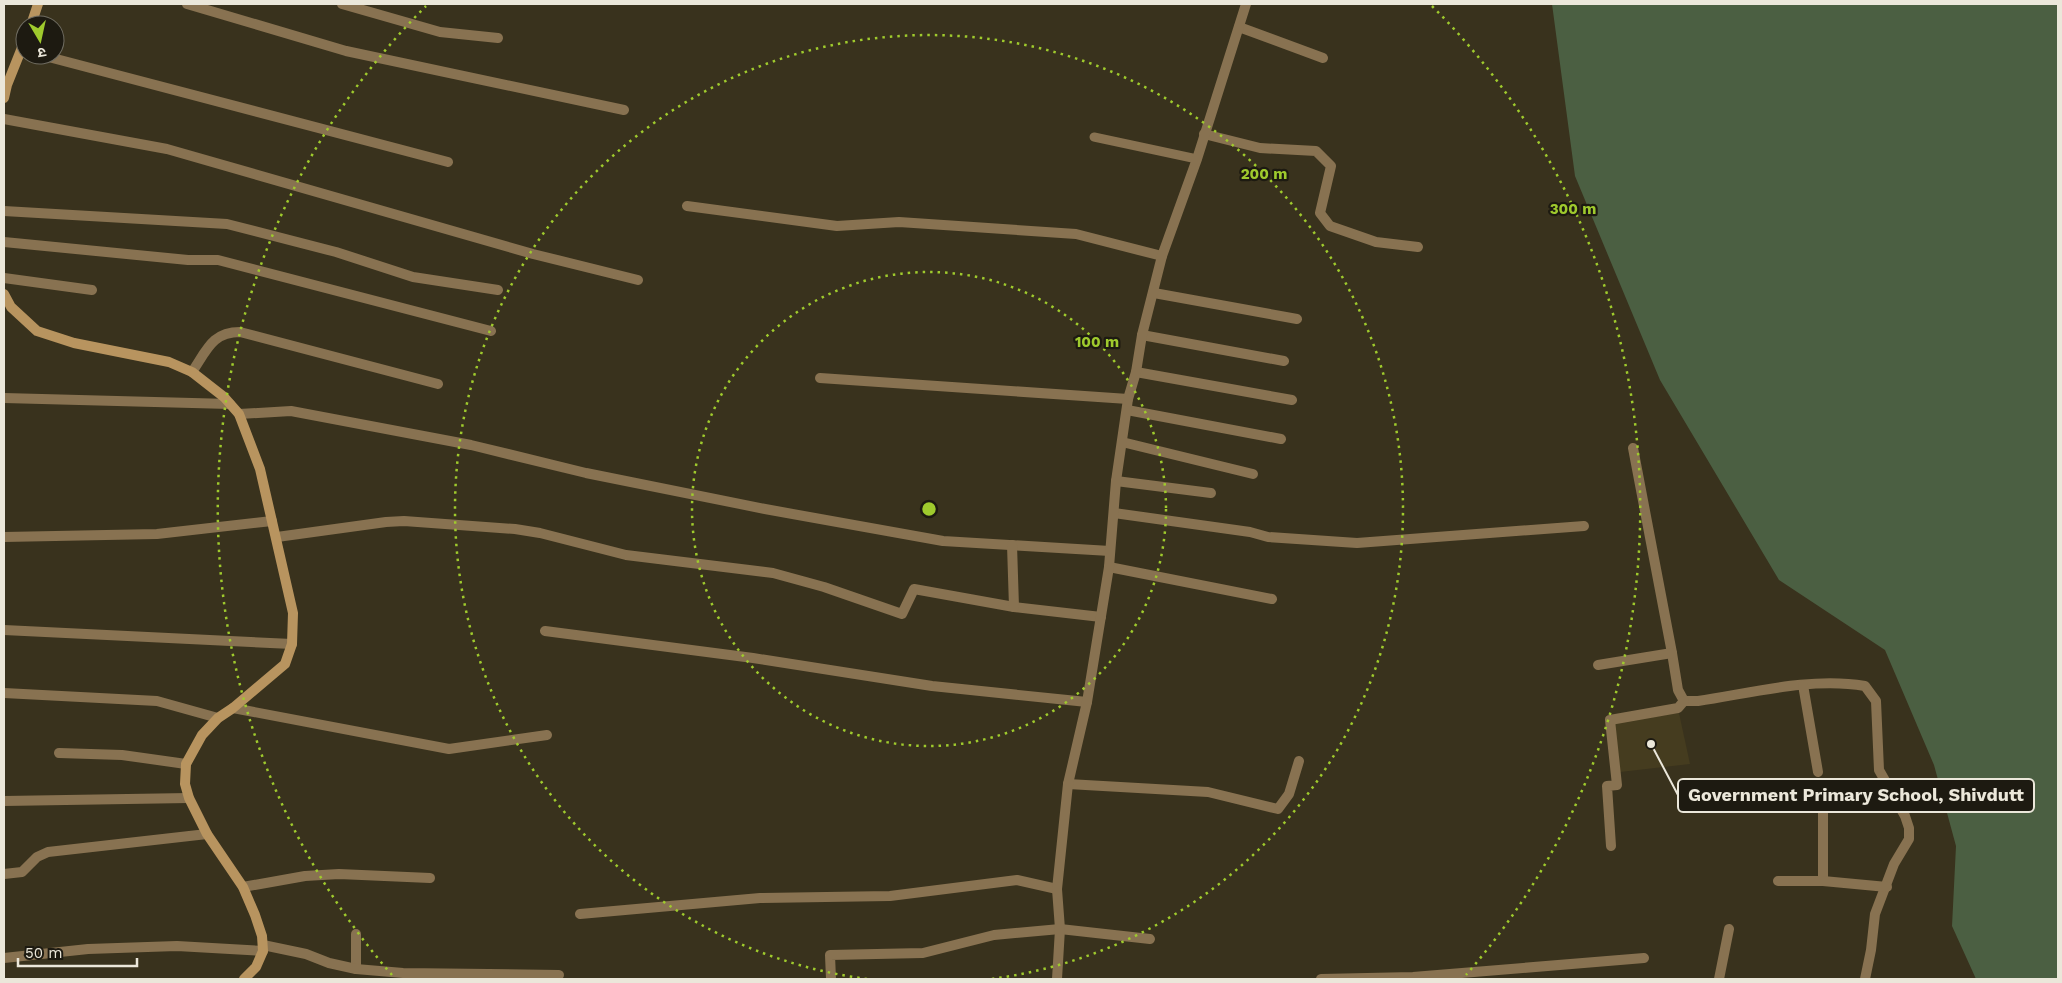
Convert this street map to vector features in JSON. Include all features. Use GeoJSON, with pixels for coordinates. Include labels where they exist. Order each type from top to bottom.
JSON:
{"type":"FeatureCollection","features":[{"type":"Feature","properties":{"kind":"main road"},"geometry":{"type":"LineString","coordinates":[[4,98],[16,65]]}},
{"type":"Feature","properties":{"kind":"main road"},"geometry":{"type":"LineString","coordinates":[[4,294],[11,307],[37,331],[74,343],[169,362],[192,372],[239,414],[260,469],[277,536],[293,613],[292,644],[285,664],[233,708],[218,718],[202,735],[186,764],[185,784],[189,798],[207,834],[243,887],[256,915],[263,948],[256,967],[244,979]]}},
{"type":"Feature","properties":{"kind":"street"},"geometry":{"type":"LineString","coordinates":[[187,4],[346,51],[624,110]]}},
{"type":"Feature","properties":{"kind":"street"},"geometry":{"type":"LineString","coordinates":[[342,4],[440,32],[498,38]]}},
{"type":"Feature","properties":{"kind":"street"},"geometry":{"type":"LineString","coordinates":[[1057,979],[1060,929],[1058,889],[1068,784],[1087,702],[1109,567],[1116,481],[1128,399],[1136,372],[1142,335],[1162,256],[1197,159],[1246,4]]}},
{"type":"Feature","properties":{"kind":"street"},"geometry":{"type":"LineString","coordinates":[[1239,27],[1323,58]]}},
{"type":"Feature","properties":{"kind":"street"},"geometry":{"type":"LineString","coordinates":[[65,61],[448,162]]}},
{"type":"Feature","properties":{"kind":"street"},"geometry":{"type":"LineString","coordinates":[[4,120],[167,149],[523,252],[638,280]]}},
{"type":"Feature","properties":{"kind":"street"},"geometry":{"type":"LineString","coordinates":[[1204,134],[1260,148],[1316,151],[1331,166],[1320,213],[1330,226],[1376,242],[1418,246]]}},
{"type":"Feature","properties":{"kind":"street"},"geometry":{"type":"LineString","coordinates":[[687,206],[830,226],[898,222],[1076,234],[1162,256]]}},
{"type":"Feature","properties":{"kind":"street"},"geometry":{"type":"LineString","coordinates":[[4,211],[227,224],[336,252],[413,277],[498,290]]}},
{"type":"Feature","properties":{"kind":"street"},"geometry":{"type":"LineString","coordinates":[[4,242],[188,260],[218,260],[492,331]]}},
{"type":"Feature","properties":{"kind":"street"},"geometry":{"type":"LineString","coordinates":[[4,278],[92,290]]}},
{"type":"Feature","properties":{"kind":"street"},"geometry":{"type":"LineString","coordinates":[[1154,293],[1297,319]]}},
{"type":"Feature","properties":{"kind":"street"},"geometry":{"type":"LineString","coordinates":[[192,372],[216,337],[222,334],[240,332],[438,384]]}},
{"type":"Feature","properties":{"kind":"street"},"geometry":{"type":"LineString","coordinates":[[1142,335],[1284,361]]}},
{"type":"Feature","properties":{"kind":"street"},"geometry":{"type":"LineString","coordinates":[[1136,372],[1292,400]]}},
{"type":"Feature","properties":{"kind":"street"},"geometry":{"type":"LineString","coordinates":[[820,378],[1128,399]]}},
{"type":"Feature","properties":{"kind":"street"},"geometry":{"type":"LineString","coordinates":[[4,398],[230,404]]}},
{"type":"Feature","properties":{"kind":"street"},"geometry":{"type":"LineString","coordinates":[[1127,410],[1281,439]]}},
{"type":"Feature","properties":{"kind":"street"},"geometry":{"type":"LineString","coordinates":[[239,414],[291,411],[471,445],[586,473],[775,511],[943,541],[1110,551]]}},
{"type":"Feature","properties":{"kind":"street"},"geometry":{"type":"LineString","coordinates":[[1122,442],[1253,474]]}},
{"type":"Feature","properties":{"kind":"street"},"geometry":{"type":"LineString","coordinates":[[1633,448],[1678,690],[1684,701]]}},
{"type":"Feature","properties":{"kind":"street"},"geometry":{"type":"LineString","coordinates":[[1116,481],[1211,493]]}},
{"type":"Feature","properties":{"kind":"street"},"geometry":{"type":"LineString","coordinates":[[1114,513],[1250,532],[1268,538],[1356,543],[1584,526]]}},
{"type":"Feature","properties":{"kind":"street"},"geometry":{"type":"LineString","coordinates":[[4,537],[157,534],[272,521]]}},
{"type":"Feature","properties":{"kind":"street"},"geometry":{"type":"LineString","coordinates":[[277,536],[404,521],[496,527],[540,533],[626,555],[773,572],[824,586],[902,614],[914,590],[1014,607],[1101,617]]}},
{"type":"Feature","properties":{"kind":"street"},"geometry":{"type":"LineString","coordinates":[[1012,545],[1014,607]]}},
{"type":"Feature","properties":{"kind":"street"},"geometry":{"type":"LineString","coordinates":[[1109,567],[1272,599]]}},
{"type":"Feature","properties":{"kind":"street"},"geometry":{"type":"LineString","coordinates":[[4,630],[292,644]]}},
{"type":"Feature","properties":{"kind":"street"},"geometry":{"type":"LineString","coordinates":[[545,631],[753,658],[932,686],[1087,702]]}},
{"type":"Feature","properties":{"kind":"street"},"geometry":{"type":"LineString","coordinates":[[1598,666],[1672,653]]}},
{"type":"Feature","properties":{"kind":"street"},"geometry":{"type":"LineString","coordinates":[[1803,685],[1818,772]]}},
{"type":"Feature","properties":{"kind":"street"},"geometry":{"type":"LineString","coordinates":[[1611,846],[1607,786],[1617,785],[1610,720],[1678,708],[1684,701],[1698,701],[1803,685],[1865,686],[1876,701],[1879,770],[1893,793],[1909,828],[1909,839],[1894,864],[1875,914],[1871,950],[1865,979]]}},
{"type":"Feature","properties":{"kind":"street"},"geometry":{"type":"LineString","coordinates":[[4,693],[157,701],[218,718]]}},
{"type":"Feature","properties":{"kind":"street"},"geometry":{"type":"LineString","coordinates":[[233,708],[449,749],[546,735]]}},
{"type":"Feature","properties":{"kind":"street"},"geometry":{"type":"LineString","coordinates":[[59,753],[122,755],[186,764]]}},
{"type":"Feature","properties":{"kind":"street"},"geometry":{"type":"LineString","coordinates":[[1068,784],[1208,792],[1278,809],[1289,794],[1299,761]]}},
{"type":"Feature","properties":{"kind":"street"},"geometry":{"type":"LineString","coordinates":[[4,801],[189,798]]}},
{"type":"Feature","properties":{"kind":"street"},"geometry":{"type":"LineString","coordinates":[[1823,798],[1823,881]]}},
{"type":"Feature","properties":{"kind":"street"},"geometry":{"type":"LineString","coordinates":[[4,874],[22,872],[37,857],[48,852],[207,834]]}},
{"type":"Feature","properties":{"kind":"street"},"geometry":{"type":"LineString","coordinates":[[243,887],[304,876],[339,874],[430,878]]}},
{"type":"Feature","properties":{"kind":"street"},"geometry":{"type":"LineString","coordinates":[[580,914],[760,898],[890,896],[1017,880],[1058,889]]}},
{"type":"Feature","properties":{"kind":"street"},"geometry":{"type":"LineString","coordinates":[[1778,881],[1823,881],[1887,886]]}},
{"type":"Feature","properties":{"kind":"street"},"geometry":{"type":"LineString","coordinates":[[830,979],[830,955],[923,953],[994,935],[1060,929],[1150,939]]}},
{"type":"Feature","properties":{"kind":"street"},"geometry":{"type":"LineString","coordinates":[[1719,979],[1729,929]]}},
{"type":"Feature","properties":{"kind":"street"},"geometry":{"type":"LineString","coordinates":[[356,934],[356,969]]}},
{"type":"Feature","properties":{"kind":"street"},"geometry":{"type":"LineString","coordinates":[[4,958],[88,949],[168,947],[263,948],[306,954],[329,963],[356,969],[403,973],[559,975]]}},
{"type":"Feature","properties":{"kind":"street"},"geometry":{"type":"LineString","coordinates":[[1321,979],[1413,977],[1644,958]]}},
{"type":"Feature","properties":{"kind":"lane"},"geometry":{"type":"LineString","coordinates":[[1094,137],[1197,159]]}},
{"type":"Feature","properties":{"kind":"shaded area"},"geometry":{"type":"Polygon","coordinates":[[[1679,713],[1690,764],[1620,772],[1614,723],[1679,713]]]}},
{"type":"Feature","properties":{"kind":"green space"},"geometry":{"type":"Polygon","coordinates":[[[1552,4],[2058,4],[2058,979],[1976,979],[1952,926],[1956,846],[1934,765],[1885,650],[1779,580],[1660,380],[1575,176],[1552,4]]]}},
{"type":"Feature","properties":{"kind":"place","name":"Government Primary School, Shivdutt"},"geometry":{"type":"Point","coordinates":[1651,744]}}]}
